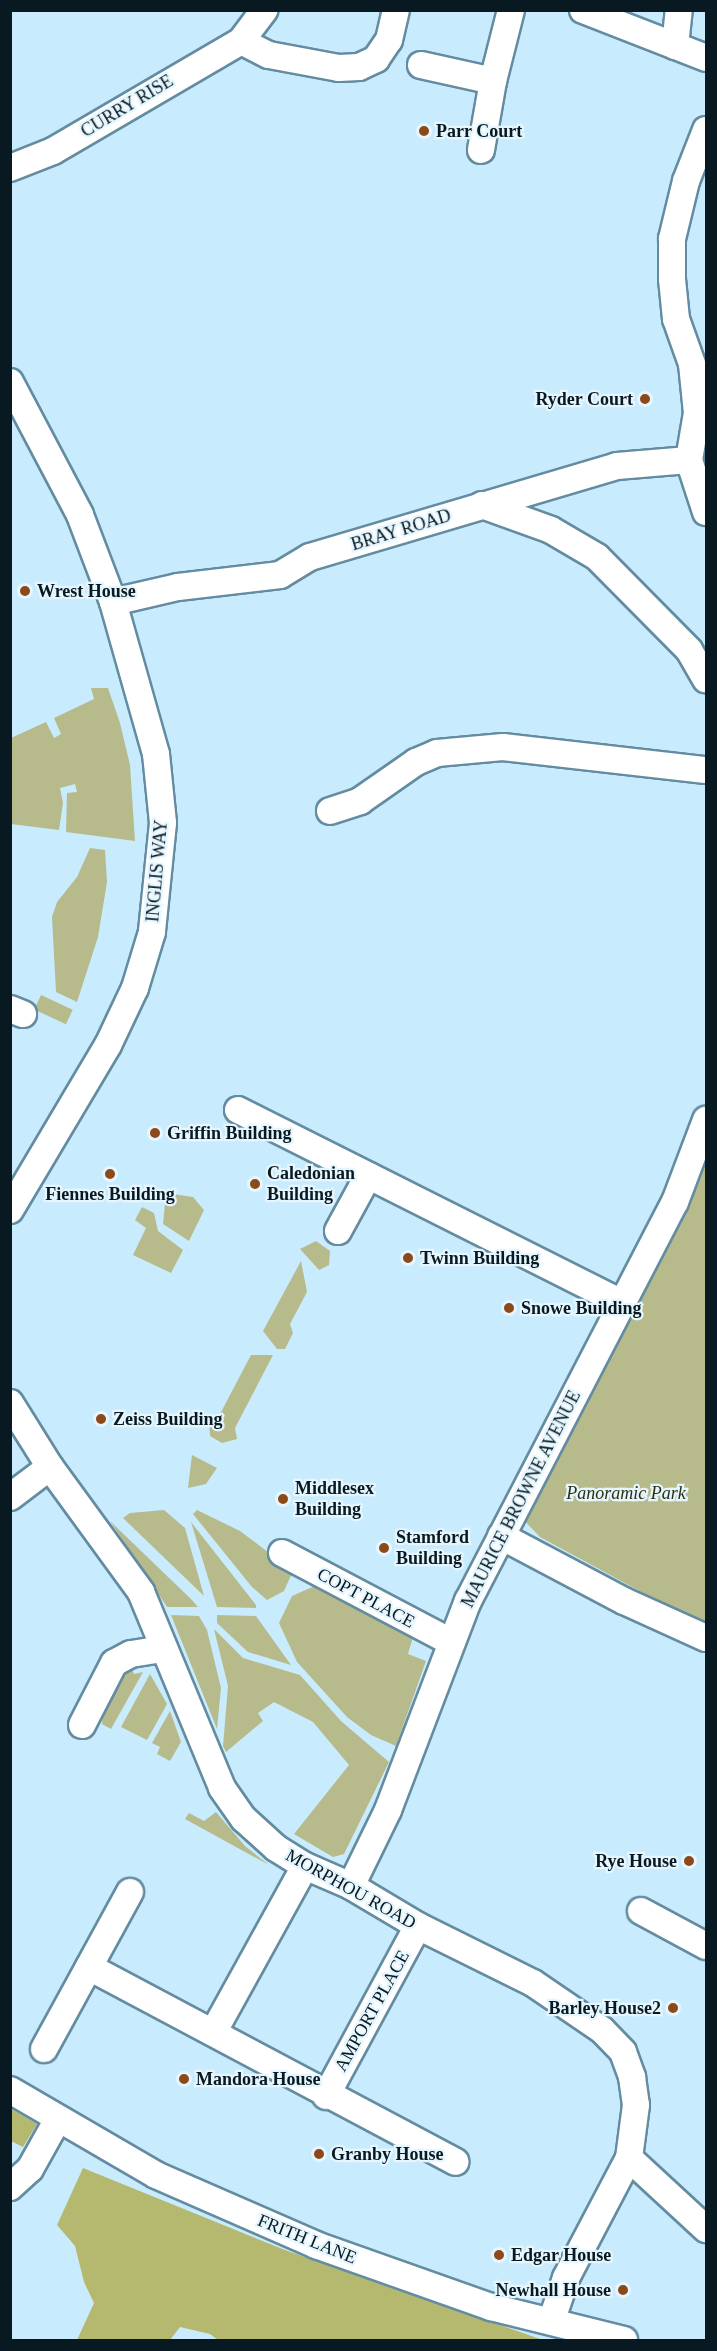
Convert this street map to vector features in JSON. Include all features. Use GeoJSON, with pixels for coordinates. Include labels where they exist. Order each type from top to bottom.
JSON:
{"type":"FeatureCollection","features":[{"type":"Feature","properties":{"kind":"street","name":"CURRY RISE"},"geometry":{"type":"LineString","coordinates":[[10,168],[53,151],[241,41],[264,10]]}},
{"type":"Feature","properties":{"kind":"street"},"geometry":{"type":"LineString","coordinates":[[241,41],[269,55],[339,68],[359,67],[376,59],[388,40],[396,10]]}},
{"type":"Feature","properties":{"kind":"street"},"geometry":{"type":"LineString","coordinates":[[481,150],[493,81],[510,10]]}},
{"type":"Feature","properties":{"kind":"street"},"geometry":{"type":"LineString","coordinates":[[583,10],[706,58]]}},
{"type":"Feature","properties":{"kind":"street"},"geometry":{"type":"LineString","coordinates":[[675,46],[679,10]]}},
{"type":"Feature","properties":{"kind":"street"},"geometry":{"type":"LineString","coordinates":[[421,65],[493,81]]}},
{"type":"Feature","properties":{"kind":"street"},"geometry":{"type":"LineString","coordinates":[[706,130],[686,181],[672,240],[673,308],[692,364],[697,413],[689,460],[706,512]]}},
{"type":"Feature","properties":{"kind":"street","name":"INGLIS WAY"},"geometry":{"type":"LineString","coordinates":[[10,1210],[108,1045],[135,988],[152,932],[163,823],[156,754],[113,602],[80,515],[11,386]]}},
{"type":"Feature","properties":{"kind":"street","name":"BRAY ROAD"},"geometry":{"type":"LineString","coordinates":[[113,602],[178,587],[280,575],[310,557],[617,466],[689,460]]}},
{"type":"Feature","properties":{"kind":"street"},"geometry":{"type":"LineString","coordinates":[[483,505],[551,530],[597,557],[689,650],[706,680]]}},
{"type":"Feature","properties":{"kind":"street"},"geometry":{"type":"LineString","coordinates":[[330,812],[360,801],[416,762],[437,753],[503,747],[706,770]]}},
{"type":"Feature","properties":{"kind":"street"},"geometry":{"type":"LineString","coordinates":[[238,1110],[623,1304]]}},
{"type":"Feature","properties":{"kind":"street","name":"MAURICE BROWNE AVENUE"},"geometry":{"type":"LineString","coordinates":[[351,1886],[388,1810],[451,1642],[501,1536],[675,1202],[706,1120]]}},
{"type":"Feature","properties":{"kind":"street"},"geometry":{"type":"LineString","coordinates":[[338,1231],[368,1176]]}},
{"type":"Feature","properties":{"kind":"street","name":"MORPHOU ROAD"},"geometry":{"type":"LineString","coordinates":[[10,1403],[50,1467],[141,1592],[222,1788],[244,1820],[276,1848],[305,1866],[351,1886],[418,1926],[533,1983],[602,2030],[623,2052],[633,2077],[636,2105],[628,2158],[566,2278],[551,2322]]}},
{"type":"Feature","properties":{"kind":"street"},"geometry":{"type":"LineString","coordinates":[[10,1497],[50,1467]]}},
{"type":"Feature","properties":{"kind":"street"},"geometry":{"type":"LineString","coordinates":[[501,1536],[624,1601],[706,1638]]}},
{"type":"Feature","properties":{"kind":"street","name":"COPT PLACE"},"geometry":{"type":"LineString","coordinates":[[282,1553],[451,1642]]}},
{"type":"Feature","properties":{"kind":"street"},"geometry":{"type":"LineString","coordinates":[[82,1725],[114,1663],[131,1654],[163,1649]]}},
{"type":"Feature","properties":{"kind":"street"},"geometry":{"type":"LineString","coordinates":[[213,2031],[305,1866]]}},
{"type":"Feature","properties":{"kind":"street"},"geometry":{"type":"LineString","coordinates":[[44,2049],[130,1892]]}},
{"type":"Feature","properties":{"kind":"street"},"geometry":{"type":"LineString","coordinates":[[641,1911],[706,1946]]}},
{"type":"Feature","properties":{"kind":"street","name":"AMPORT PLACE"},"geometry":{"type":"LineString","coordinates":[[326,2096],[418,1926]]}},
{"type":"Feature","properties":{"kind":"street"},"geometry":{"type":"LineString","coordinates":[[88,1967],[278,2064],[326,2096],[455,2162]]}},
{"type":"Feature","properties":{"kind":"street","name":"FRITH LANE"},"geometry":{"type":"LineString","coordinates":[[10,2090],[156,2175],[316,2245],[441,2291],[624,2340]]}},
{"type":"Feature","properties":{"kind":"street"},"geometry":{"type":"LineString","coordinates":[[10,2187],[30,2169],[58,2119]]}},
{"type":"Feature","properties":{"kind":"street"},"geometry":{"type":"LineString","coordinates":[[628,2158],[706,2229]]}},
{"type":"Feature","properties":{"kind":"green space"},"geometry":{"type":"Polygon","coordinates":[[[91,688],[108,688],[120,723],[130,765],[135,841],[66,832],[67,793],[77,792],[75,784],[60,788],[63,803],[59,830],[11,824],[11,738],[46,722],[54,738],[61,734],[54,718],[94,699],[91,688]]]}},
{"type":"Feature","properties":{"kind":"green space"},"geometry":{"type":"Polygon","coordinates":[[[90,848],[105,850],[107,882],[98,937],[77,1002],[56,992],[52,917],[57,902],[77,877],[90,848]]]}},
{"type":"Feature","properties":{"kind":"green space"},"geometry":{"type":"Polygon","coordinates":[[[41,995],[73,1010],[66,1024],[34,1010],[41,995]]]}},
{"type":"Feature","properties":{"kind":"green space","name":"Panoramic Park"},"geometry":{"type":"Polygon","coordinates":[[[706,1160],[706,1627],[540,1537],[522,1518],[640,1298],[706,1160]]]}},
{"type":"Feature","properties":{"kind":"green space"},"geometry":{"type":"Polygon","coordinates":[[[166,1193],[193,1197],[204,1210],[189,1241],[163,1224],[166,1193]]]}},
{"type":"Feature","properties":{"kind":"green space"},"geometry":{"type":"Polygon","coordinates":[[[142,1207],[154,1213],[158,1231],[183,1250],[171,1273],[133,1255],[146,1228],[135,1220],[142,1207]]]}},
{"type":"Feature","properties":{"kind":"green space"},"geometry":{"type":"Polygon","coordinates":[[[316,1241],[330,1251],[329,1265],[319,1270],[300,1249],[316,1241]]]}},
{"type":"Feature","properties":{"kind":"green space"},"geometry":{"type":"Polygon","coordinates":[[[301,1261],[307,1292],[290,1324],[293,1333],[285,1349],[277,1349],[263,1331],[301,1261]]]}},
{"type":"Feature","properties":{"kind":"green space"},"geometry":{"type":"Polygon","coordinates":[[[251,1355],[273,1355],[235,1428],[237,1439],[222,1443],[210,1436],[209,1419],[219,1416],[251,1355]]]}},
{"type":"Feature","properties":{"kind":"green space"},"geometry":{"type":"Polygon","coordinates":[[[192,1455],[217,1468],[206,1484],[188,1488],[192,1455]]]}},
{"type":"Feature","properties":{"kind":"green space"},"geometry":{"type":"Polygon","coordinates":[[[164,1510],[185,1528],[204,1596],[123,1518],[130,1513],[164,1510]]]}},
{"type":"Feature","properties":{"kind":"green space"},"geometry":{"type":"Polygon","coordinates":[[[197,1510],[240,1531],[293,1571],[284,1591],[267,1600],[252,1587],[193,1514],[197,1510]]]}},
{"type":"Feature","properties":{"kind":"green space"},"geometry":{"type":"Polygon","coordinates":[[[110,1521],[192,1600],[198,1607],[167,1607],[110,1521]]]}},
{"type":"Feature","properties":{"kind":"green space"},"geometry":{"type":"Polygon","coordinates":[[[191,1522],[256,1605],[256,1608],[217,1607],[191,1522]]]}},
{"type":"Feature","properties":{"kind":"green space"},"geometry":{"type":"Polygon","coordinates":[[[317,1585],[413,1637],[408,1654],[426,1661],[396,1746],[371,1735],[347,1717],[297,1662],[279,1623],[292,1596],[317,1585]]]}},
{"type":"Feature","properties":{"kind":"green space"},"geometry":{"type":"Polygon","coordinates":[[[171,1615],[199,1616],[207,1630],[221,1688],[217,1729],[171,1615]]]}},
{"type":"Feature","properties":{"kind":"green space"},"geometry":{"type":"Polygon","coordinates":[[[217,1615],[256,1616],[291,1665],[248,1652],[217,1623],[217,1615]]]}},
{"type":"Feature","properties":{"kind":"green space"},"geometry":{"type":"Polygon","coordinates":[[[214,1629],[243,1658],[300,1675],[341,1721],[389,1762],[344,1854],[333,1857],[294,1834],[349,1765],[313,1722],[274,1702],[258,1713],[263,1721],[226,1752],[223,1746],[228,1686],[214,1629]]]}},
{"type":"Feature","properties":{"kind":"green space"},"geometry":{"type":"Polygon","coordinates":[[[132,1669],[134,1674],[143,1672],[111,1729],[102,1724],[103,1713],[119,1680],[132,1669]]]}},
{"type":"Feature","properties":{"kind":"green space"},"geometry":{"type":"Polygon","coordinates":[[[150,1674],[167,1704],[147,1740],[121,1727],[150,1674]]]}},
{"type":"Feature","properties":{"kind":"green space"},"geometry":{"type":"Polygon","coordinates":[[[170,1711],[181,1742],[170,1761],[157,1754],[160,1747],[152,1743],[170,1711]]]}},
{"type":"Feature","properties":{"kind":"green space"},"geometry":{"type":"Polygon","coordinates":[[[216,1812],[245,1846],[269,1865],[185,1819],[189,1813],[204,1821],[216,1812]]]}},
{"type":"Feature","properties":{"kind":"green space"},"geometry":{"type":"Polygon","coordinates":[[[11,2109],[37,2124],[23,2147],[11,2141],[11,2109]]]}},
{"type":"Feature","properties":{"kind":"green space"},"geometry":{"type":"Polygon","coordinates":[[[83,2168],[285,2250],[543,2340],[218,2340],[210,2334],[180,2327],[170,2340],[77,2340],[94,2303],[84,2282],[75,2246],[57,2225],[83,2168]]]}},
{"type":"Feature","properties":{"kind":"place","name":"Parr Court"},"geometry":{"type":"Point","coordinates":[424,131]}},
{"type":"Feature","properties":{"kind":"place","name":"Ryder Court"},"geometry":{"type":"Point","coordinates":[645,399]}},
{"type":"Feature","properties":{"kind":"place","name":"Wrest House"},"geometry":{"type":"Point","coordinates":[25,591]}},
{"type":"Feature","properties":{"kind":"place","name":"Griffin Building"},"geometry":{"type":"Point","coordinates":[155,1133]}},
{"type":"Feature","properties":{"kind":"place","name":"Fiennes Building"},"geometry":{"type":"Point","coordinates":[110,1174]}},
{"type":"Feature","properties":{"kind":"place","name":"Caledonian Building"},"geometry":{"type":"Point","coordinates":[255,1184]}},
{"type":"Feature","properties":{"kind":"place","name":"Twinn Building"},"geometry":{"type":"Point","coordinates":[408,1258]}},
{"type":"Feature","properties":{"kind":"place","name":"Snowe Building"},"geometry":{"type":"Point","coordinates":[509,1308]}},
{"type":"Feature","properties":{"kind":"place","name":"Zeiss Building"},"geometry":{"type":"Point","coordinates":[101,1419]}},
{"type":"Feature","properties":{"kind":"place","name":"Middlesex Building"},"geometry":{"type":"Point","coordinates":[283,1499]}},
{"type":"Feature","properties":{"kind":"place","name":"Stamford Building"},"geometry":{"type":"Point","coordinates":[384,1548]}},
{"type":"Feature","properties":{"kind":"place","name":"Rye House"},"geometry":{"type":"Point","coordinates":[689,1861]}},
{"type":"Feature","properties":{"kind":"place","name":"Barley House2"},"geometry":{"type":"Point","coordinates":[673,2008]}},
{"type":"Feature","properties":{"kind":"place","name":"Mandora House"},"geometry":{"type":"Point","coordinates":[184,2079]}},
{"type":"Feature","properties":{"kind":"place","name":"Granby House"},"geometry":{"type":"Point","coordinates":[319,2154]}},
{"type":"Feature","properties":{"kind":"place","name":"Edgar House"},"geometry":{"type":"Point","coordinates":[499,2255]}},
{"type":"Feature","properties":{"kind":"place","name":"Newhall House"},"geometry":{"type":"Point","coordinates":[623,2290]}}]}
